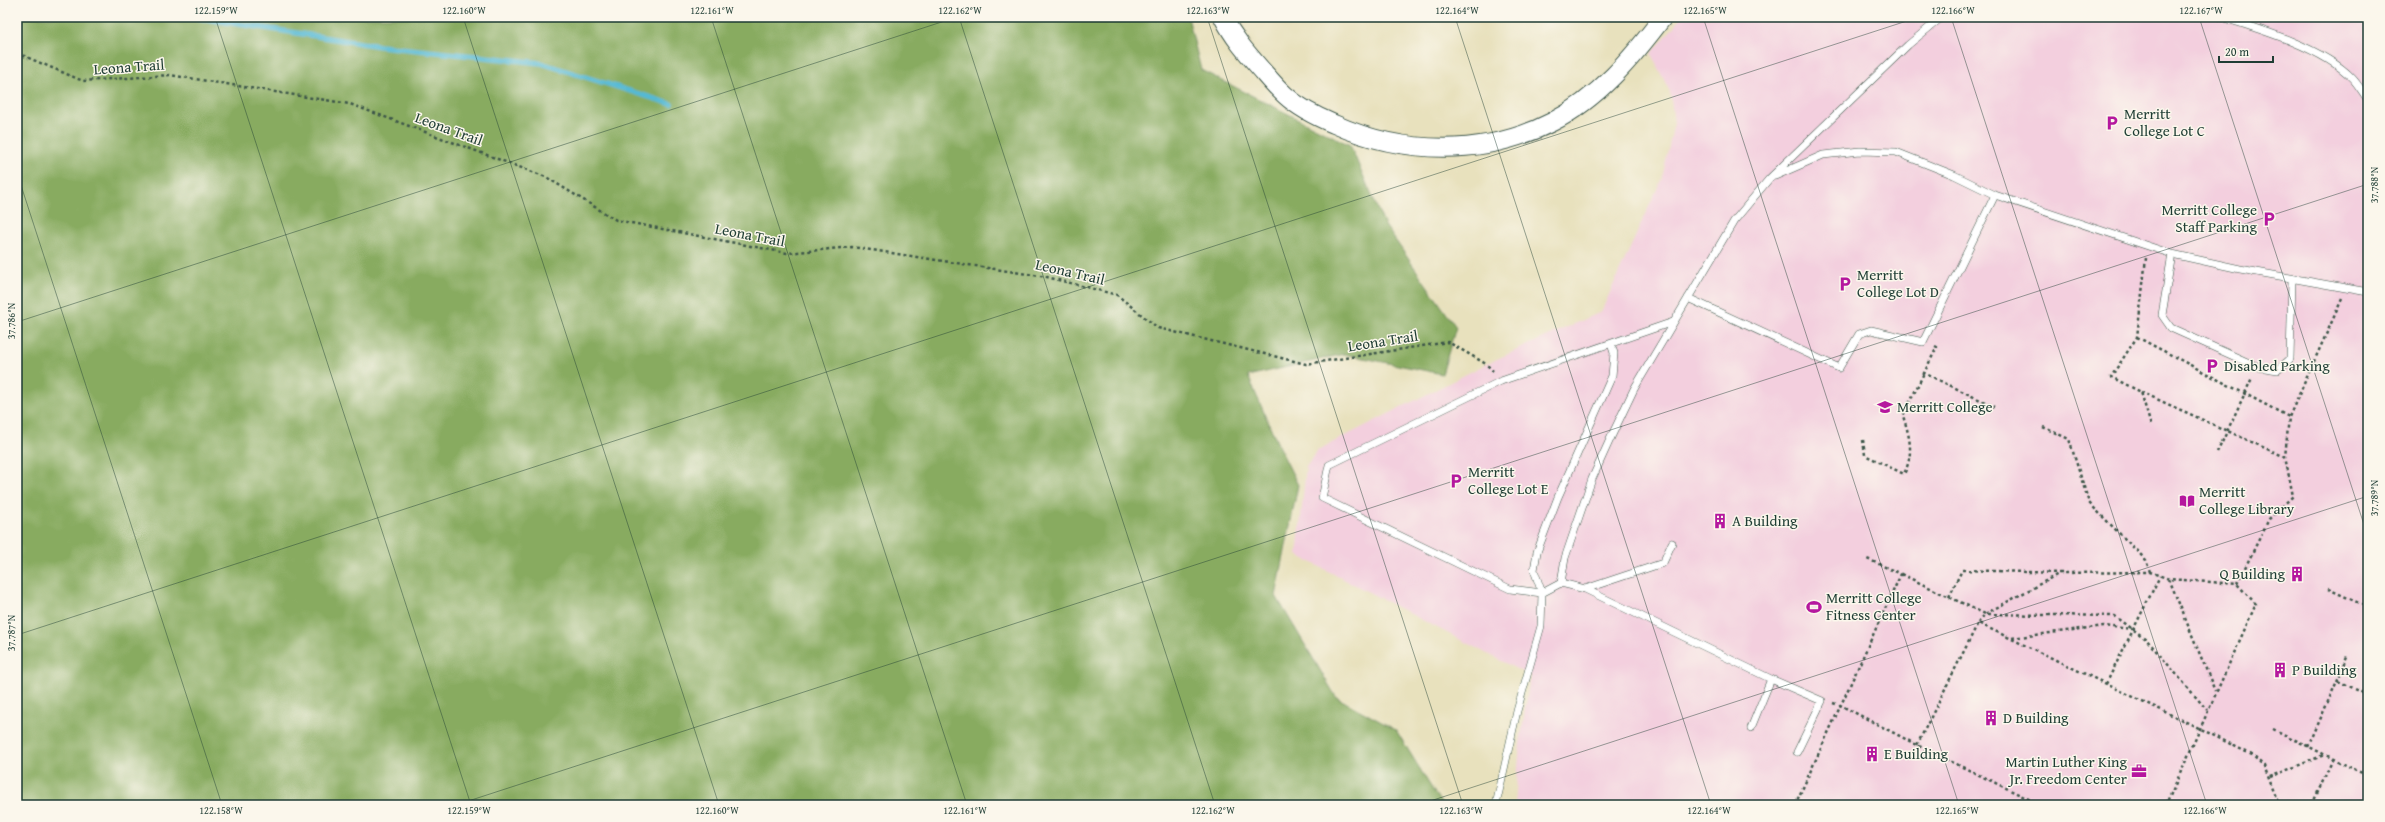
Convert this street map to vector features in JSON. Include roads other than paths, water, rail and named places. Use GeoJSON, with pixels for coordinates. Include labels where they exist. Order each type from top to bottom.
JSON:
{"type":"FeatureCollection","features":[{"type":"Feature","properties":{"kind":"street"},"geometry":{"type":"LineString","coordinates":[[1224,17],[1240,46],[1285,96],[1317,117],[1353,133],[1391,144],[1431,149],[1478,146],[1518,136],[1553,122],[1591,96],[1623,66],[1663,17]]}},
{"type":"Feature","properties":{"kind":"lane"},"geometry":{"type":"LineString","coordinates":[[1561,584],[1565,558],[1592,479],[1634,389],[1734,221],[1769,179],[1908,45],[1942,17]]}},
{"type":"Feature","properties":{"kind":"lane"},"geometry":{"type":"LineString","coordinates":[[2220,17],[2258,28],[2315,52],[2352,78],[2368,100]]}},
{"type":"Feature","properties":{"kind":"lane"},"geometry":{"type":"LineString","coordinates":[[1769,179],[1822,155],[1860,151],[1896,152],[1950,173],[1995,195],[2172,254],[2292,279],[2368,292]]}},
{"type":"Feature","properties":{"kind":"lane"},"geometry":{"type":"LineString","coordinates":[[1688,298],[1839,368],[1859,334],[1871,330],[1923,342],[1995,195]]}},
{"type":"Feature","properties":{"kind":"lane"},"geometry":{"type":"LineString","coordinates":[[2172,254],[2162,315],[2171,328],[2258,367],[2278,370],[2290,359],[2292,279]]}},
{"type":"Feature","properties":{"kind":"lane"},"geometry":{"type":"LineString","coordinates":[[1673,322],[1501,381],[1329,465],[1322,498],[1510,589],[1542,593],[1561,584],[1585,589],[1771,679],[1822,701],[1797,752]]}},
{"type":"Feature","properties":{"kind":"lane"},"geometry":{"type":"LineString","coordinates":[[1496,805],[1517,711],[1541,626],[1542,593],[1534,570],[1538,552],[1558,497],[1612,376],[1614,353],[1611,344]]}},
{"type":"Feature","properties":{"kind":"lane"},"geometry":{"type":"LineString","coordinates":[[1585,589],[1662,563],[1672,543]]}},
{"type":"Feature","properties":{"kind":"lane"},"geometry":{"type":"LineString","coordinates":[[1751,728],[1771,679]]}},
{"type":"Feature","properties":{"kind":"waterway"},"geometry":{"type":"LineString","coordinates":[[193,17],[380,46],[541,63],[671,104]]}},
{"type":"Feature","properties":{"kind":"place","name":"Merritt College Lot C"},"geometry":{"type":"Point","coordinates":[2112,123]}},
{"type":"Feature","properties":{"kind":"place","name":"Merritt College Staff Parking"},"geometry":{"type":"Point","coordinates":[2269,219]}},
{"type":"Feature","properties":{"kind":"place","name":"Merritt College Lot D"},"geometry":{"type":"Point","coordinates":[1845,284]}},
{"type":"Feature","properties":{"kind":"place","name":"Disabled Parking"},"geometry":{"type":"Point","coordinates":[2212,366]}},
{"type":"Feature","properties":{"kind":"place","name":"Merritt College"},"geometry":{"type":"Point","coordinates":[1885,407]}},
{"type":"Feature","properties":{"kind":"place","name":"Merritt College Lot E"},"geometry":{"type":"Point","coordinates":[1456,481]}},
{"type":"Feature","properties":{"kind":"place","name":"Merritt College Library"},"geometry":{"type":"Point","coordinates":[2187,501]}},
{"type":"Feature","properties":{"kind":"place","name":"A Building"},"geometry":{"type":"Point","coordinates":[1720,521]}},
{"type":"Feature","properties":{"kind":"place","name":"Q Building"},"geometry":{"type":"Point","coordinates":[2297,574]}},
{"type":"Feature","properties":{"kind":"place","name":"Merritt College Fitness Center"},"geometry":{"type":"Point","coordinates":[1814,607]}},
{"type":"Feature","properties":{"kind":"place","name":"P Building"},"geometry":{"type":"Point","coordinates":[2280,670]}},
{"type":"Feature","properties":{"kind":"place","name":"D Building"},"geometry":{"type":"Point","coordinates":[1991,718]}},
{"type":"Feature","properties":{"kind":"place","name":"E Building"},"geometry":{"type":"Point","coordinates":[1872,754]}},
{"type":"Feature","properties":{"kind":"place","name":"Martin Luther King Jr. Freedom Center"},"geometry":{"type":"Point","coordinates":[2139,771]}}]}
